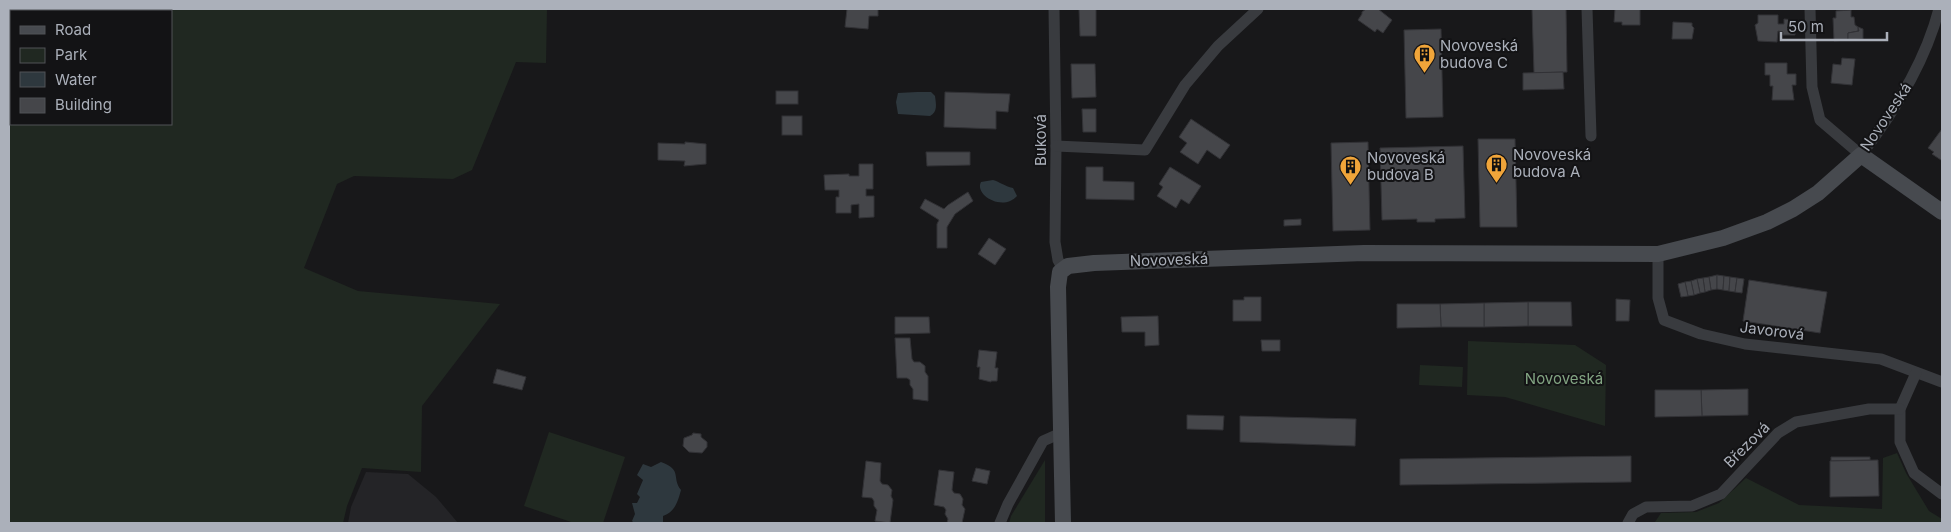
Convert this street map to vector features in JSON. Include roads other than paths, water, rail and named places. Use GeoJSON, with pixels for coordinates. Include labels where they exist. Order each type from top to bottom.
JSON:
{"type":"FeatureCollection","features":[{"type":"Feature","properties":{"kind":"street","name":"Buková"},"geometry":{"type":"LineString","coordinates":[[1054,9],[1056,248],[1058,260],[1063,269]]}},
{"type":"Feature","properties":{"kind":"street"},"geometry":{"type":"LineString","coordinates":[[1056,146],[1145,150],[1185,85],[1218,46],[1258,9]]}},
{"type":"Feature","properties":{"kind":"street"},"geometry":{"type":"LineString","coordinates":[[1587,9],[1591,136]]}},
{"type":"Feature","properties":{"kind":"street"},"geometry":{"type":"LineString","coordinates":[[1810,9],[1812,87],[1820,120],[1861,155],[1942,212]]}},
{"type":"Feature","properties":{"kind":"street","name":"Novoveská"},"geometry":{"type":"LineString","coordinates":[[1063,269],[1073,265],[1094,263],[1364,254],[1658,254],[1723,238],[1776,218],[1818,193],[1861,155],[1879,132],[1918,68],[1939,9]]}},
{"type":"Feature","properties":{"kind":"street","name":"Javorová"},"geometry":{"type":"LineString","coordinates":[[1658,254],[1658,298],[1664,320],[1701,334],[1745,344],[1881,359],[1942,382]]}},
{"type":"Feature","properties":{"kind":"street"},"geometry":{"type":"LineString","coordinates":[[1063,269],[1059,276],[1058,287],[1063,523]]}},
{"type":"Feature","properties":{"kind":"street"},"geometry":{"type":"LineString","coordinates":[[1916,373],[1900,409],[1900,442],[1914,473],[1942,494]]}},
{"type":"Feature","properties":{"kind":"street","name":"Březová"},"geometry":{"type":"LineString","coordinates":[[1628,523],[1632,514],[1646,507],[1692,506],[1721,494],[1778,433],[1796,422],[1869,409],[1900,409]]}},
{"type":"Feature","properties":{"kind":"street"},"geometry":{"type":"LineString","coordinates":[[1000,523],[1008,504],[1043,441],[1062,433]]}},
{"type":"Feature","properties":{"kind":"water"},"geometry":{"type":"Polygon","coordinates":[[[931,92],[935,96],[936,108],[933,114],[930,116],[898,114],[896,102],[898,93],[931,92]]]}},
{"type":"Feature","properties":{"kind":"water"},"geometry":{"type":"Polygon","coordinates":[[[993,180],[1013,188],[1017,196],[1011,201],[998,202],[991,200],[982,192],[980,187],[981,182],[993,180]]]}},
{"type":"Feature","properties":{"kind":"water"},"geometry":{"type":"Polygon","coordinates":[[[661,462],[668,465],[674,471],[681,490],[677,502],[670,512],[663,516],[663,522],[634,523],[632,521],[635,514],[632,503],[637,503],[640,497],[637,494],[643,480],[637,475],[643,464],[651,467],[661,462]]]}},
{"type":"Feature","properties":{"kind":"place","name":"Novoveská budova C"},"geometry":{"type":"Point","coordinates":[1424,74]}},
{"type":"Feature","properties":{"kind":"place","name":"Novoveská budova A"},"geometry":{"type":"Point","coordinates":[1497,183]}},
{"type":"Feature","properties":{"kind":"place","name":"Novoveská budova B"},"geometry":{"type":"Point","coordinates":[1351,186]}}]}
